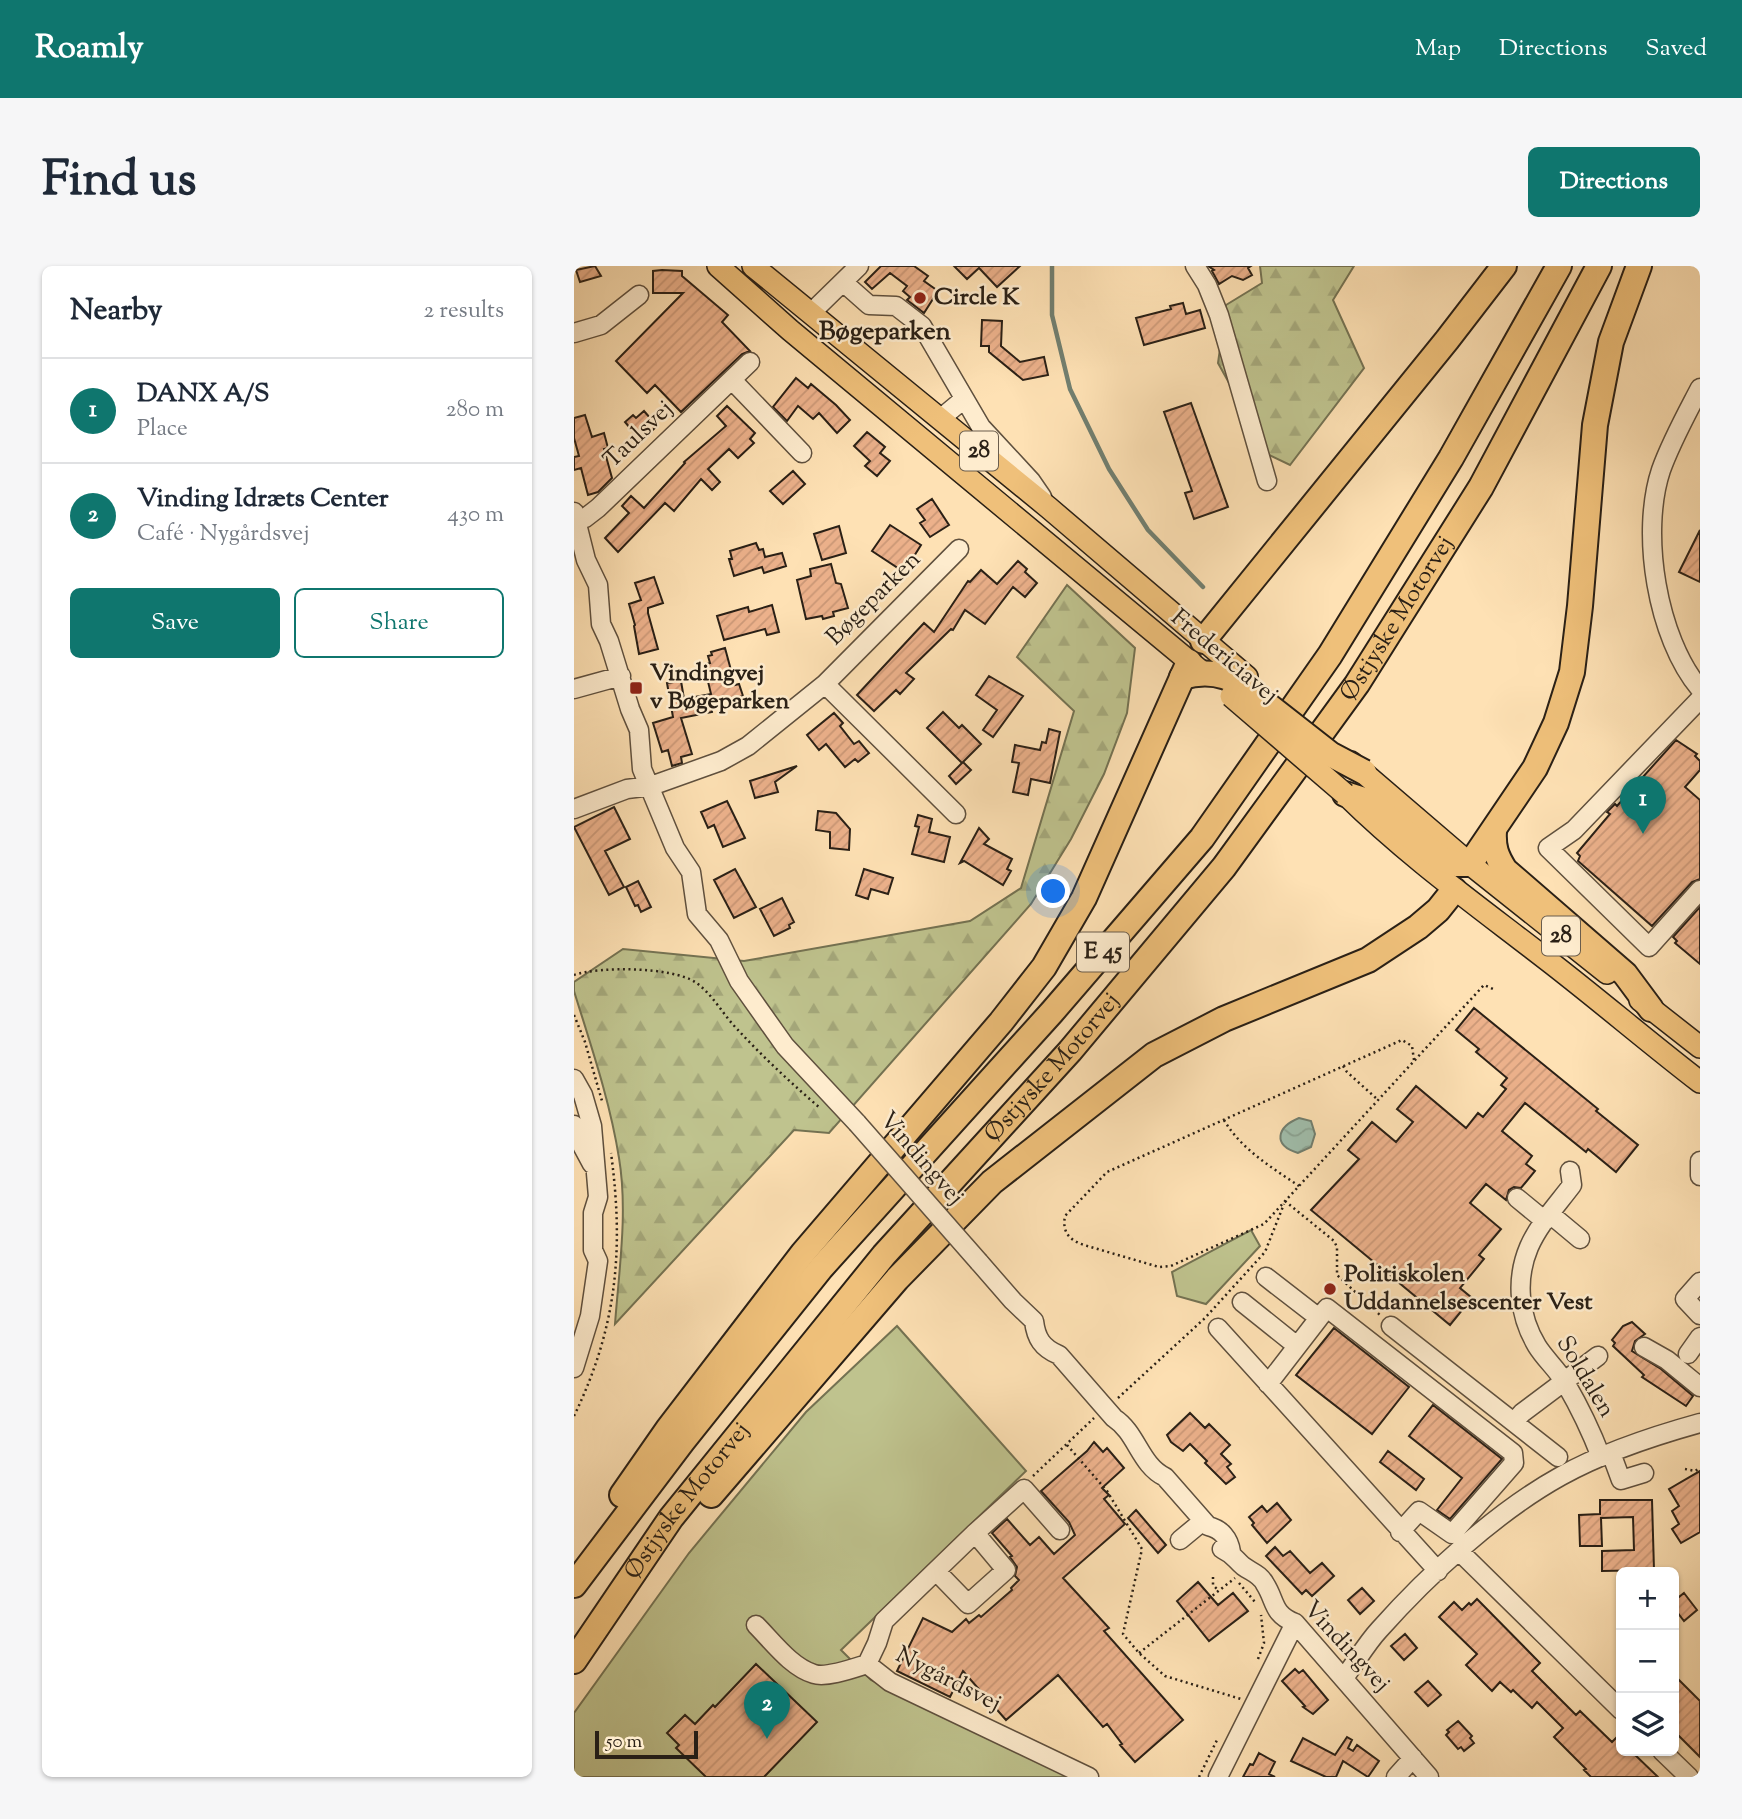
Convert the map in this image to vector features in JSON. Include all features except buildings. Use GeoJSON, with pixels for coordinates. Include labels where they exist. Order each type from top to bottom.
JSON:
{"type":"FeatureCollection","features":[{"type":"Feature","properties":{"kind":"highway"},"geometry":{"type":"LineString","coordinates":[[1203,640],[1504,266]]}},
{"type":"Feature","properties":{"kind":"highway","name":"Østjyske Motorvej"},"geometry":{"type":"LineString","coordinates":[[574,1585],[682,1442],[821,1268],[1052,1012],[1202,838],[1330,655],[1451,458],[1559,266]]}},
{"type":"Feature","properties":{"kind":"highway","name":"Østjyske Motorvej"},"geometry":{"type":"LineString","coordinates":[[574,1661],[671,1518],[884,1255],[1070,1051],[1224,867],[1357,684],[1481,487],[1599,266]]}},
{"type":"Feature","properties":{"kind":"highway"},"geometry":{"type":"LineString","coordinates":[[1345,794],[1370,802],[1442,859],[1457,864],[1470,864],[1535,768],[1556,723],[1572,672],[1595,425],[1611,342],[1639,266]]}},
{"type":"Feature","properties":{"kind":"highway"},"geometry":{"type":"LineString","coordinates":[[574,1563],[668,1429],[803,1253],[1001,1022],[1044,967],[1084,898],[1191,670],[1233,678],[1330,754],[1364,772]]}},
{"type":"Feature","properties":{"kind":"highway"},"geometry":{"type":"LineString","coordinates":[[1494,831],[1493,846],[1505,870],[1625,974],[1651,1009]]}},
{"type":"Feature","properties":{"kind":"highway"},"geometry":{"type":"LineString","coordinates":[[639,1568],[678,1534],[897,1279],[992,1182],[1154,1055],[1224,1019],[1368,960],[1418,927],[1438,910],[1454,890]]}},
{"type":"Feature","properties":{"kind":"main road","name":"Fredericiavej"},"geometry":{"type":"LineString","coordinates":[[718,266],[1191,670]]}},
{"type":"Feature","properties":{"kind":"main road","name":"Fredericiavej"},"geometry":{"type":"LineString","coordinates":[[753,266],[1049,508],[1203,640],[1240,686],[1385,834],[1700,1082]]}},
{"type":"Feature","properties":{"kind":"main road"},"geometry":{"type":"LineString","coordinates":[[1191,670],[1203,640]]}},
{"type":"Feature","properties":{"kind":"main road","name":"28"},"geometry":{"type":"LineString","coordinates":[[1364,772],[1470,864],[1700,1047]]}},
{"type":"Feature","properties":{"kind":"main road"},"geometry":{"type":"LineString","coordinates":[[1454,890],[1470,864]]}},
{"type":"Feature","properties":{"kind":"main road"},"geometry":{"type":"LineString","coordinates":[[1626,1024],[1672,1047],[1700,1068]]}},
{"type":"Feature","properties":{"kind":"street"},"geometry":{"type":"LineString","coordinates":[[812,312],[859,266]]}},
{"type":"Feature","properties":{"kind":"street"},"geometry":{"type":"LineString","coordinates":[[1195,266],[1207,285],[1219,315],[1266,481]]}},
{"type":"Feature","properties":{"kind":"street"},"geometry":{"type":"LineString","coordinates":[[843,282],[869,305],[896,306],[922,326],[981,428],[1031,481],[1049,508]]}},
{"type":"Feature","properties":{"kind":"street"},"geometry":{"type":"LineString","coordinates":[[574,333],[601,325],[639,295]]}},
{"type":"Feature","properties":{"kind":"street","name":"Taulsvej"},"geometry":{"type":"LineString","coordinates":[[575,519],[585,519],[598,508],[750,362]]}},
{"type":"Feature","properties":{"kind":"street"},"geometry":{"type":"LineString","coordinates":[[732,380],[802,453]]}},
{"type":"Feature","properties":{"kind":"street"},"geometry":{"type":"LineString","coordinates":[[1700,388],[1681,423],[1660,472],[1652,521],[1654,571],[1661,608],[1674,645],[1700,689]]}},
{"type":"Feature","properties":{"kind":"street"},"geometry":{"type":"LineString","coordinates":[[940,419],[964,398]]}},
{"type":"Feature","properties":{"kind":"street","name":"Vindingvej"},"geometry":{"type":"LineString","coordinates":[[575,519],[586,560],[598,585],[601,624],[639,730],[642,769],[676,848],[691,872],[697,914],[719,940],[739,981],[785,1046],[857,1123],[1013,1301],[1034,1321],[1036,1336],[1048,1350],[1059,1355],[1101,1412],[1135,1438],[1146,1460],[1156,1473],[1165,1477],[1205,1523],[1210,1536],[1223,1550],[1231,1552],[1245,1567],[1253,1570],[1265,1584],[1272,1604],[1286,1619],[1296,1623],[1429,1777]]}},
{"type":"Feature","properties":{"kind":"street","name":"Bøgeparken"},"geometry":{"type":"LineString","coordinates":[[651,786],[721,761],[748,746],[825,684],[958,549]]}},
{"type":"Feature","properties":{"kind":"street"},"geometry":{"type":"LineString","coordinates":[[574,689],[621,676]]}},
{"type":"Feature","properties":{"kind":"street","name":"Bøgeparken"},"geometry":{"type":"LineString","coordinates":[[825,684],[957,814]]}},
{"type":"Feature","properties":{"kind":"street"},"geometry":{"type":"LineString","coordinates":[[1700,699],[1574,830],[1548,848],[1649,947],[1700,890]]}},
{"type":"Feature","properties":{"kind":"street"},"geometry":{"type":"LineString","coordinates":[[574,809],[627,789],[651,786]]}},
{"type":"Feature","properties":{"kind":"street"},"geometry":{"type":"LineString","coordinates":[[574,1079],[583,1095],[592,1126],[598,1198],[593,1213],[593,1250],[598,1261],[590,1316],[574,1368]]}},
{"type":"Feature","properties":{"kind":"street"},"geometry":{"type":"LineString","coordinates":[[574,1125],[594,1167]]}},
{"type":"Feature","properties":{"kind":"street"},"geometry":{"type":"LineString","coordinates":[[1700,1161],[1700,1176]]}},
{"type":"Feature","properties":{"kind":"street","name":"Soldalen"},"geometry":{"type":"LineString","coordinates":[[1570,1171],[1572,1185],[1547,1217],[1528,1250],[1520,1300],[1524,1321],[1537,1347],[1564,1381],[1606,1455]]}},
{"type":"Feature","properties":{"kind":"street"},"geometry":{"type":"LineString","coordinates":[[1517,1198],[1580,1239]]}},
{"type":"Feature","properties":{"kind":"street"},"geometry":{"type":"LineString","coordinates":[[1700,1269],[1683,1290],[1688,1304],[1700,1315]]}},
{"type":"Feature","properties":{"kind":"street"},"geometry":{"type":"LineString","coordinates":[[1266,1277],[1319,1318]]}},
{"type":"Feature","properties":{"kind":"street"},"geometry":{"type":"LineString","coordinates":[[1685,1299],[1700,1282]]}},
{"type":"Feature","properties":{"kind":"street"},"geometry":{"type":"LineString","coordinates":[[1242,1302],[1297,1346]]}},
{"type":"Feature","properties":{"kind":"street"},"geometry":{"type":"LineString","coordinates":[[1268,1384],[1327,1308],[1513,1453],[1514,1463],[1452,1534],[1419,1511],[1400,1532]]}},
{"type":"Feature","properties":{"kind":"street"},"geometry":{"type":"LineString","coordinates":[[1391,1326],[1558,1457]]}},
{"type":"Feature","properties":{"kind":"street"},"geometry":{"type":"LineString","coordinates":[[1218,1328],[1438,1572]]}},
{"type":"Feature","properties":{"kind":"street"},"geometry":{"type":"LineString","coordinates":[[1688,1354],[1700,1337]]}},
{"type":"Feature","properties":{"kind":"street"},"geometry":{"type":"LineString","coordinates":[[1644,1347],[1667,1360],[1700,1387]]}},
{"type":"Feature","properties":{"kind":"street"},"geometry":{"type":"LineString","coordinates":[[1514,1422],[1598,1356]]}},
{"type":"Feature","properties":{"kind":"street","name":"Soldalen"},"geometry":{"type":"LineString","coordinates":[[1331,1663],[1377,1631],[1459,1551],[1508,1510],[1561,1476],[1606,1455],[1700,1423]]}},
{"type":"Feature","properties":{"kind":"street"},"geometry":{"type":"LineString","coordinates":[[1606,1455],[1621,1480],[1644,1474]]}},
{"type":"Feature","properties":{"kind":"street"},"geometry":{"type":"LineString","coordinates":[[867,1664],[884,1621],[975,1532],[1024,1489],[1060,1530]]}},
{"type":"Feature","properties":{"kind":"street"},"geometry":{"type":"LineString","coordinates":[[1180,1540],[1205,1523]]}},
{"type":"Feature","properties":{"kind":"street"},"geometry":{"type":"LineString","coordinates":[[936,1571],[968,1604],[1006,1570],[975,1532]]}},
{"type":"Feature","properties":{"kind":"street"},"geometry":{"type":"LineString","coordinates":[[1459,1551],[1616,1705]]}},
{"type":"Feature","properties":{"kind":"street"},"geometry":{"type":"LineString","coordinates":[[1217,1777],[1246,1697],[1296,1623]]}},
{"type":"Feature","properties":{"kind":"street","name":"Nygårdsvej"},"geometry":{"type":"LineString","coordinates":[[756,1625],[796,1664],[816,1675],[846,1671],[867,1664],[890,1682],[1090,1777]]}},
{"type":"Feature","properties":{"kind":"street","name":"Soldalen"},"geometry":{"type":"LineString","coordinates":[[1344,1678],[1377,1631]]}},
{"type":"Feature","properties":{"kind":"street"},"geometry":{"type":"LineString","coordinates":[[1667,1756],[1689,1777]]}},
{"type":"Feature","properties":{"kind":"street"},"geometry":{"type":"LineString","coordinates":[[1396,1777],[1413,1758]]}},
{"type":"Feature","properties":{"kind":"path"},"geometry":{"type":"LineString","coordinates":[[574,975],[587,970],[608,969],[667,972],[692,980],[703,987],[735,1028],[772,1065],[825,1112]]}},
{"type":"Feature","properties":{"kind":"path"},"geometry":{"type":"LineString","coordinates":[[1414,1060],[1412,1046],[1402,1040],[1107,1172],[1065,1216],[1068,1236],[1084,1245],[1159,1267],[1171,1266],[1264,1224],[1484,985],[1493,989]]}},
{"type":"Feature","properties":{"kind":"path"},"geometry":{"type":"LineString","coordinates":[[1343,1066],[1377,1099]]}},
{"type":"Feature","properties":{"kind":"path"},"geometry":{"type":"LineString","coordinates":[[1223,1120],[1232,1134],[1252,1153],[1299,1186]]}},
{"type":"Feature","properties":{"kind":"path"},"geometry":{"type":"LineString","coordinates":[[1285,1201],[1334,1241],[1337,1247],[1338,1275],[1391,1326]]}},
{"type":"Feature","properties":{"kind":"path"},"geometry":{"type":"LineString","coordinates":[[1024,1489],[1028,1481],[1066,1445],[1205,1318],[1265,1252],[1285,1201]]}},
{"type":"Feature","properties":{"kind":"path"},"geometry":{"type":"LineString","coordinates":[[1066,1445],[1107,1491],[1142,1549],[1123,1634],[1139,1653],[1165,1676],[1246,1697]]}},
{"type":"Feature","properties":{"kind":"path"},"geometry":{"type":"LineString","coordinates":[[1685,1469],[1695,1471],[1700,1468]]}},
{"type":"Feature","properties":{"kind":"path"},"geometry":{"type":"LineString","coordinates":[[1213,1577],[1213,1585],[1219,1591]]}},
{"type":"Feature","properties":{"kind":"path"},"geometry":{"type":"LineString","coordinates":[[1139,1653],[1235,1578]]}},
{"type":"Feature","properties":{"kind":"path"},"geometry":{"type":"LineString","coordinates":[[1256,1602],[1264,1631],[1264,1643],[1258,1660]]}},
{"type":"Feature","properties":{"kind":"path"},"geometry":{"type":"LineString","coordinates":[[1199,1777],[1220,1736]]}},
{"type":"Feature","properties":{"kind":"green space"},"geometry":{"type":"Polygon","coordinates":[[[1260,266],[1354,266],[1333,300],[1364,368],[1290,465],[1269,455],[1218,363],[1226,305],[1262,283],[1260,266]]]}},
{"type":"Feature","properties":{"kind":"green space"},"geometry":{"type":"Polygon","coordinates":[[[1067,585],[1135,648],[1127,713],[1104,774],[1071,839],[1031,904],[829,1133],[794,1130],[615,1324],[622,1241],[622,1178],[611,1116],[574,991],[574,982],[623,949],[744,961],[970,921],[1021,888],[1074,711],[1017,657],[1067,585]]]}},
{"type":"Feature","properties":{"kind":"green space"},"geometry":{"type":"Polygon","coordinates":[[[1251,1230],[1260,1246],[1206,1304],[1177,1296],[1172,1272],[1251,1230]]]}},
{"type":"Feature","properties":{"kind":"green space"},"geometry":{"type":"Polygon","coordinates":[[[897,1326],[1026,1471],[841,1650],[871,1680],[1070,1777],[574,1777],[574,1713],[689,1553],[806,1412],[897,1326]]]}},
{"type":"Feature","properties":{"kind":"water"},"geometry":{"type":"Polygon","coordinates":[[[1299,1118],[1311,1121],[1315,1134],[1311,1147],[1298,1153],[1284,1145],[1280,1136],[1286,1126],[1299,1118]]]}},
{"type":"Feature","properties":{"kind":"waterway"},"geometry":{"type":"LineString","coordinates":[[1052,266],[1052,315],[1070,389],[1109,469],[1148,530],[1203,587]]}},
{"type":"Feature","properties":{"kind":"place","name":"Circle K"},"geometry":{"type":"Point","coordinates":[920,298]}},
{"type":"Feature","properties":{"kind":"place","name":"Vindingvej v Bøgeparken"},"geometry":{"type":"Point","coordinates":[636,688]}},
{"type":"Feature","properties":{"kind":"place","name":"DANX A/S"},"geometry":{"type":"Point","coordinates":[1643,834]}},
{"type":"Feature","properties":{"kind":"place","name":"Politiskolen Uddannelsescenter Vest"},"geometry":{"type":"Point","coordinates":[1330,1289]}},
{"type":"Feature","properties":{"kind":"place","name":"Vinding Idræts Center"},"geometry":{"type":"Point","coordinates":[767,1739]}},
{"type":"Feature","properties":{"kind":"district","name":"Bøgeparken"},"geometry":{"type":"Point","coordinates":[885,332]}}]}
